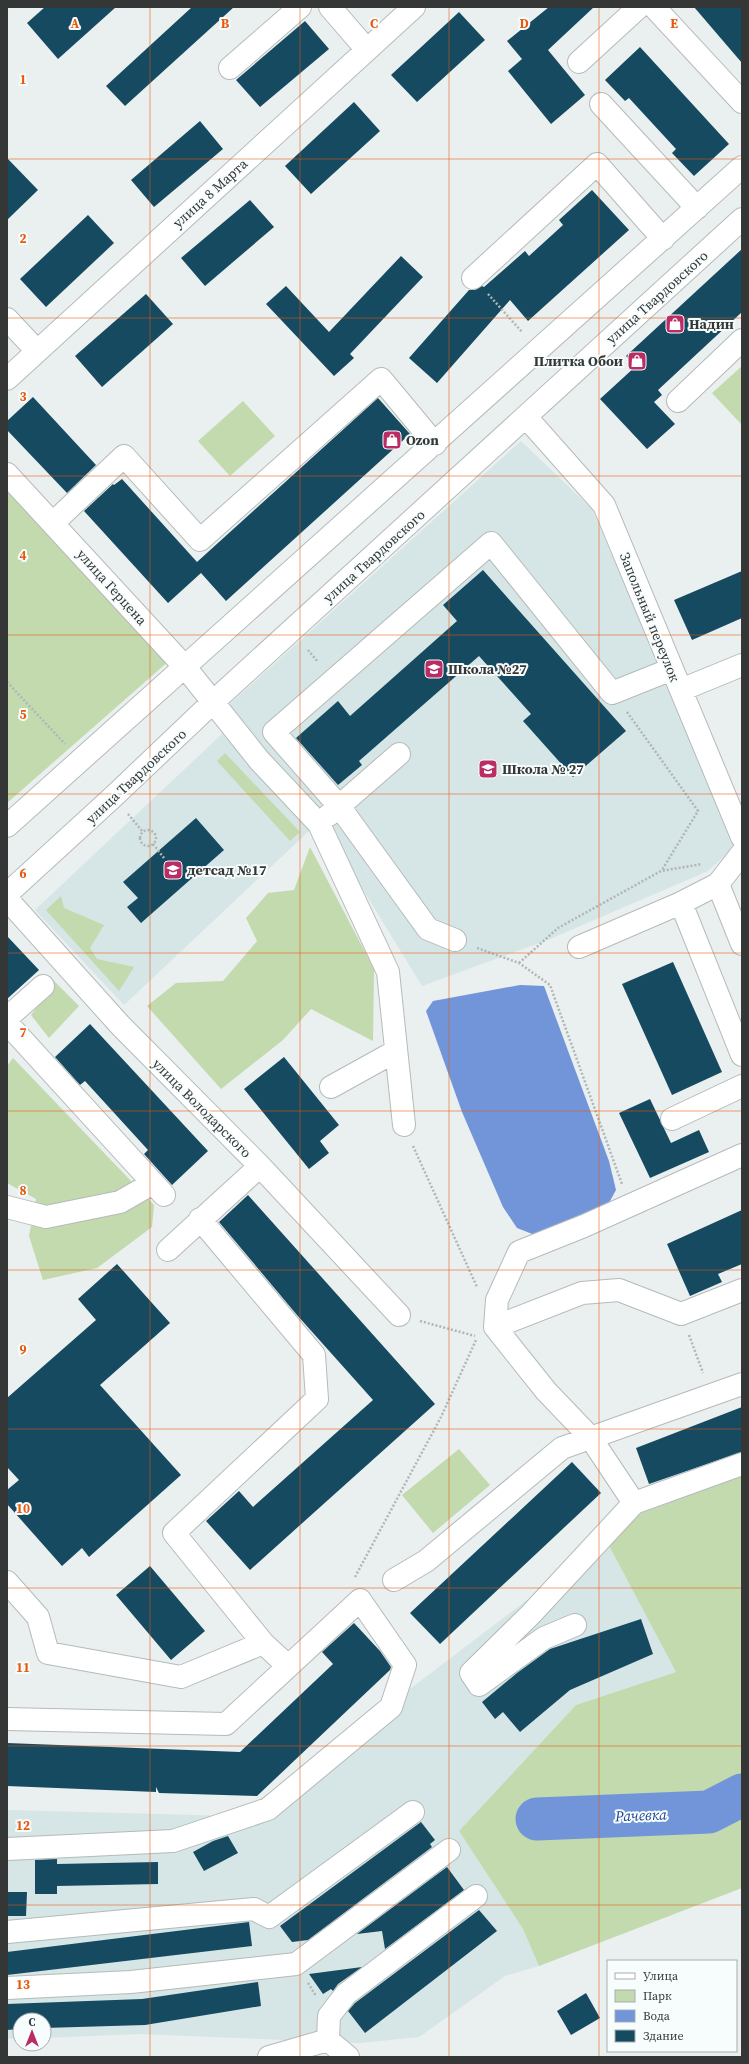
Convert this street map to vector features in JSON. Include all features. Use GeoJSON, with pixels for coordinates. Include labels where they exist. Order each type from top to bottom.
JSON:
{"type":"FeatureCollection","features":[{"type":"Feature","properties":{"kind":"street"},"geometry":{"type":"LineString","coordinates":[[230,68],[300,7]]}},
{"type":"Feature","properties":{"kind":"street"},"geometry":{"type":"LineString","coordinates":[[330,7],[367,50]]}},
{"type":"Feature","properties":{"kind":"street","name":"улица 8 Марта"},"geometry":{"type":"LineString","coordinates":[[7,378],[414,7]]}},
{"type":"Feature","properties":{"kind":"street"},"geometry":{"type":"LineString","coordinates":[[579,62],[638,7]]}},
{"type":"Feature","properties":{"kind":"street"},"geometry":{"type":"LineString","coordinates":[[663,10],[742,102]]}},
{"type":"Feature","properties":{"kind":"street"},"geometry":{"type":"LineString","coordinates":[[601,104],[697,208]]}},
{"type":"Feature","properties":{"kind":"street"},"geometry":{"type":"LineString","coordinates":[[473,278],[597,164],[663,239]]}},
{"type":"Feature","properties":{"kind":"street"},"geometry":{"type":"LineString","coordinates":[[7,826],[742,168]]}},
{"type":"Feature","properties":{"kind":"street","name":"улица Твардовского"},"geometry":{"type":"LineString","coordinates":[[7,894],[131,781],[214,702],[742,219]]}},
{"type":"Feature","properties":{"kind":"street"},"geometry":{"type":"LineString","coordinates":[[7,319],[37,351]]}},
{"type":"Feature","properties":{"kind":"street"},"geometry":{"type":"LineString","coordinates":[[678,401],[742,340]]}},
{"type":"Feature","properties":{"kind":"street"},"geometry":{"type":"LineString","coordinates":[[54,523],[124,456],[200,540],[381,379],[435,444]]}},
{"type":"Feature","properties":{"kind":"street","name":"Запольный переулок"},"geometry":{"type":"LineString","coordinates":[[526,417],[604,505],[742,837]]}},
{"type":"Feature","properties":{"kind":"street","name":"улица Герцена"},"geometry":{"type":"LineString","coordinates":[[7,474],[54,523],[185,667],[259,760],[319,824],[388,972],[404,1125]]}},
{"type":"Feature","properties":{"kind":"street"},"geometry":{"type":"LineString","coordinates":[[455,940],[428,929],[339,806],[274,732],[491,543],[612,693],[672,669]]}},
{"type":"Feature","properties":{"kind":"street"},"geometry":{"type":"LineString","coordinates":[[681,690],[742,665]]}},
{"type":"Feature","properties":{"kind":"street"},"geometry":{"type":"LineString","coordinates":[[319,824],[399,754]]}},
{"type":"Feature","properties":{"kind":"street"},"geometry":{"type":"LineString","coordinates":[[579,947],[681,903],[718,884],[736,860]]}},
{"type":"Feature","properties":{"kind":"street"},"geometry":{"type":"LineString","coordinates":[[718,884],[742,944]]}},
{"type":"Feature","properties":{"kind":"street","name":"улица Володарского"},"geometry":{"type":"LineString","coordinates":[[7,900],[120,1025],[260,1166],[399,1315]]}},
{"type":"Feature","properties":{"kind":"street"},"geometry":{"type":"LineString","coordinates":[[681,903],[742,1055]]}},
{"type":"Feature","properties":{"kind":"street"},"geometry":{"type":"LineString","coordinates":[[7,1018],[43,986]]}},
{"type":"Feature","properties":{"kind":"street"},"geometry":{"type":"LineString","coordinates":[[7,1023],[158,1189],[120,1202],[46,1217],[7,1207]]}},
{"type":"Feature","properties":{"kind":"street"},"geometry":{"type":"LineString","coordinates":[[332,1087],[396,1051]]}},
{"type":"Feature","properties":{"kind":"street"},"geometry":{"type":"LineString","coordinates":[[672,1119],[742,1086]]}},
{"type":"Feature","properties":{"kind":"street"},"geometry":{"type":"LineString","coordinates":[[634,1504],[590,1437],[546,1391],[495,1327],[497,1300],[519,1252],[584,1226],[742,1155]]}},
{"type":"Feature","properties":{"kind":"street"},"geometry":{"type":"LineString","coordinates":[[168,1250],[200,1219],[260,1166]]}},
{"type":"Feature","properties":{"kind":"street"},"geometry":{"type":"LineString","coordinates":[[200,1219],[314,1355],[317,1399],[174,1533],[263,1642],[288,1666]]}},
{"type":"Feature","properties":{"kind":"street"},"geometry":{"type":"LineString","coordinates":[[495,1327],[582,1293],[619,1290],[681,1314],[742,1290]]}},
{"type":"Feature","properties":{"kind":"street"},"geometry":{"type":"LineString","coordinates":[[394,1580],[426,1561],[562,1448],[742,1384]]}},
{"type":"Feature","properties":{"kind":"street"},"geometry":{"type":"LineString","coordinates":[[575,1625],[544,1638],[478,1685],[471,1673],[531,1614],[634,1504],[742,1464]]}},
{"type":"Feature","properties":{"kind":"street"},"geometry":{"type":"LineString","coordinates":[[7,1582],[38,1617],[48,1653],[181,1677],[263,1642]]}},
{"type":"Feature","properties":{"kind":"street"},"geometry":{"type":"LineString","coordinates":[[7,1719],[226,1724],[360,1600],[405,1665],[391,1707],[268,1809],[173,1841],[7,1849]]}},
{"type":"Feature","properties":{"kind":"street"},"geometry":{"type":"LineString","coordinates":[[7,1932],[254,1908],[270,1917],[413,1812]]}},
{"type":"Feature","properties":{"kind":"street"},"geometry":{"type":"LineString","coordinates":[[7,1988],[131,1982],[296,1964],[449,1850]]}},
{"type":"Feature","properties":{"kind":"street"},"geometry":{"type":"LineString","coordinates":[[328,2040],[329,2016],[346,1994],[476,1896]]}},
{"type":"Feature","properties":{"kind":"street"},"geometry":{"type":"LineString","coordinates":[[269,2057],[328,2040]]}},
{"type":"Feature","properties":{"kind":"street"},"geometry":{"type":"LineString","coordinates":[[328,2040],[348,2057]]}},
{"type":"Feature","properties":{"kind":"path"},"geometry":{"type":"LineString","coordinates":[[473,278],[539,350]]}},
{"type":"Feature","properties":{"kind":"path"},"geometry":{"type":"LineString","coordinates":[[7,682],[81,761]]}},
{"type":"Feature","properties":{"kind":"path"},"geometry":{"type":"LineString","coordinates":[[612,693],[698,811],[661,871]]}},
{"type":"Feature","properties":{"kind":"path"},"geometry":{"type":"LineString","coordinates":[[149,830],[154,833],[156,839],[153,844],[147,846],[142,843],[140,837],[143,832],[149,830]]}},
{"type":"Feature","properties":{"kind":"path"},"geometry":{"type":"LineString","coordinates":[[153,844],[164,858]]}},
{"type":"Feature","properties":{"kind":"path"},"geometry":{"type":"LineString","coordinates":[[519,963],[558,928],[661,871],[736,860]]}},
{"type":"Feature","properties":{"kind":"path"},"geometry":{"type":"LineString","coordinates":[[455,940],[519,963],[550,985],[630,1205]]}},
{"type":"Feature","properties":{"kind":"path"},"geometry":{"type":"LineString","coordinates":[[404,1125],[479,1291]]}},
{"type":"Feature","properties":{"kind":"path"},"geometry":{"type":"LineString","coordinates":[[360,1600],[350,1587],[441,1417],[477,1337],[399,1315]]}},
{"type":"Feature","properties":{"kind":"path"},"geometry":{"type":"LineString","coordinates":[[296,1964],[329,2016]]}},
{"type":"Feature","properties":{"kind":"shaded area","name":"Школа № 27"},"geometry":{"type":"Polygon","coordinates":[[[521,441],[592,509],[736,845],[708,871],[550,939],[422,986],[324,826],[221,712],[521,441]]]}},
{"type":"Feature","properties":{"kind":"shaded area","name":"детсад №17"},"geometry":{"type":"Polygon","coordinates":[[[222,734],[311,829],[124,1005],[35,910],[222,734]]]}},
{"type":"Feature","properties":{"kind":"shaded area"},"geometry":{"type":"Polygon","coordinates":[[[606,1540],[676,1672],[576,1705],[459,1831],[523,1929],[539,1966],[505,1976],[419,2037],[360,2043],[139,2034],[52,2038],[52,2012],[12,2012],[12,2039],[7,2039],[7,1810],[233,1816],[294,1777],[606,1540]]]}},
{"type":"Feature","properties":{"kind":"green space"},"geometry":{"type":"Polygon","coordinates":[[[742,366],[742,425],[712,393],[742,366]]]}},
{"type":"Feature","properties":{"kind":"green space"},"geometry":{"type":"Polygon","coordinates":[[[243,401],[275,436],[230,476],[198,441],[243,401]]]}},
{"type":"Feature","properties":{"kind":"green space"},"geometry":{"type":"Polygon","coordinates":[[[7,487],[170,660],[7,803],[7,487]]]}},
{"type":"Feature","properties":{"kind":"green space"},"geometry":{"type":"Polygon","coordinates":[[[225,753],[300,832],[290,841],[217,761],[225,753]]]}},
{"type":"Feature","properties":{"kind":"green space"},"geometry":{"type":"Polygon","coordinates":[[[310,847],[374,969],[373,1041],[311,1009],[283,1040],[221,1089],[147,1006],[176,983],[223,981],[257,941],[246,918],[268,893],[294,890],[310,847]]]}},
{"type":"Feature","properties":{"kind":"green space"},"geometry":{"type":"Polygon","coordinates":[[[61,896],[64,908],[104,925],[90,948],[97,959],[134,967],[119,991],[46,910],[61,896]]]}},
{"type":"Feature","properties":{"kind":"green space"},"geometry":{"type":"Polygon","coordinates":[[[51,978],[79,1006],[49,1038],[31,1015],[46,995],[51,978]]]}},
{"type":"Feature","properties":{"kind":"green space"},"geometry":{"type":"Polygon","coordinates":[[[13,1058],[154,1205],[152,1227],[97,1268],[43,1280],[29,1236],[36,1199],[7,1183],[7,1066],[13,1058]]]}},
{"type":"Feature","properties":{"kind":"green space"},"geometry":{"type":"Polygon","coordinates":[[[459,1449],[490,1485],[433,1533],[402,1495],[459,1449]]]}},
{"type":"Feature","properties":{"kind":"green space"},"geometry":{"type":"Polygon","coordinates":[[[742,1476],[742,1888],[539,1966],[523,1929],[459,1831],[576,1705],[676,1672],[606,1540],[636,1515],[742,1476]]]}},
{"type":"Feature","properties":{"kind":"water"},"geometry":{"type":"Polygon","coordinates":[[[520,985],[544,986],[609,1161],[616,1190],[604,1212],[540,1237],[517,1228],[503,1207],[462,1112],[426,1011],[433,1001],[520,985]]]}},
{"type":"Feature","properties":{"kind":"building"},"geometry":{"type":"Polygon","coordinates":[[[45,7],[116,7],[58,59],[27,23],[45,7]]]}},
{"type":"Feature","properties":{"kind":"building"},"geometry":{"type":"Polygon","coordinates":[[[192,7],[234,7],[125,106],[106,86],[192,7]]]}},
{"type":"Feature","properties":{"kind":"building"},"geometry":{"type":"Polygon","coordinates":[[[549,7],[594,7],[548,50],[585,95],[551,124],[508,71],[522,59],[507,41],[549,7]]]}},
{"type":"Feature","properties":{"kind":"building"},"geometry":{"type":"Polygon","coordinates":[[[694,7],[742,7],[742,63],[694,7]]]}},
{"type":"Feature","properties":{"kind":"building"},"geometry":{"type":"Polygon","coordinates":[[[459,12],[485,40],[417,102],[391,75],[459,12]]]}},
{"type":"Feature","properties":{"kind":"building"},"geometry":{"type":"Polygon","coordinates":[[[305,21],[329,49],[260,107],[236,80],[305,21]]]}},
{"type":"Feature","properties":{"kind":"building"},"geometry":{"type":"Polygon","coordinates":[[[640,47],[729,144],[694,176],[672,153],[676,149],[629,98],[625,101],[605,80],[640,47]]]}},
{"type":"Feature","properties":{"kind":"building"},"geometry":{"type":"Polygon","coordinates":[[[354,102],[380,131],[311,194],[285,166],[354,102]]]}},
{"type":"Feature","properties":{"kind":"building"},"geometry":{"type":"Polygon","coordinates":[[[200,121],[223,149],[154,207],[131,180],[200,121]]]}},
{"type":"Feature","properties":{"kind":"building"},"geometry":{"type":"Polygon","coordinates":[[[7,158],[38,190],[7,220],[7,158]]]}},
{"type":"Feature","properties":{"kind":"building"},"geometry":{"type":"Polygon","coordinates":[[[592,190],[629,230],[528,321],[510,300],[437,383],[409,358],[469,290],[475,290],[482,286],[484,287],[525,251],[529,256],[563,225],[559,220],[592,190]]]}},
{"type":"Feature","properties":{"kind":"building"},"geometry":{"type":"Polygon","coordinates":[[[250,200],[274,227],[205,286],[181,258],[250,200]]]}},
{"type":"Feature","properties":{"kind":"building"},"geometry":{"type":"Polygon","coordinates":[[[88,215],[114,243],[46,307],[20,279],[88,215]]]}},
{"type":"Feature","properties":{"kind":"building"},"geometry":{"type":"Polygon","coordinates":[[[742,249],[742,312],[658,390],[662,395],[654,402],[675,424],[647,449],[600,399],[636,366],[626,356],[742,249]]]}},
{"type":"Feature","properties":{"kind":"building"},"geometry":{"type":"Polygon","coordinates":[[[401,256],[423,277],[350,354],[354,358],[334,376],[266,304],[286,286],[329,332],[401,256]]]}},
{"type":"Feature","properties":{"kind":"building"},"geometry":{"type":"Polygon","coordinates":[[[146,294],[173,324],[102,387],[75,356],[146,294]]]}},
{"type":"Feature","properties":{"kind":"building"},"geometry":{"type":"Polygon","coordinates":[[[33,397],[96,465],[67,493],[7,430],[7,421],[33,397]]]}},
{"type":"Feature","properties":{"kind":"building"},"geometry":{"type":"Polygon","coordinates":[[[378,398],[410,434],[226,601],[201,573],[168,603],[84,511],[113,484],[114,485],[122,479],[197,562],[378,398]]]}},
{"type":"Feature","properties":{"kind":"building"},"geometry":{"type":"Polygon","coordinates":[[[483,570],[626,731],[573,777],[523,721],[531,714],[479,656],[359,761],[362,765],[338,785],[296,738],[338,701],[350,716],[457,621],[443,605],[483,570]]]}},
{"type":"Feature","properties":{"kind":"building"},"geometry":{"type":"Polygon","coordinates":[[[742,571],[742,618],[692,640],[674,600],[742,571]]]}},
{"type":"Feature","properties":{"kind":"building"},"geometry":{"type":"Polygon","coordinates":[[[196,818],[224,850],[141,923],[127,907],[138,898],[123,882],[196,818]]]}},
{"type":"Feature","properties":{"kind":"building"},"geometry":{"type":"Polygon","coordinates":[[[7,936],[39,970],[7,999],[7,936]]]}},
{"type":"Feature","properties":{"kind":"building"},"geometry":{"type":"Polygon","coordinates":[[[673,962],[722,1072],[672,1095],[622,984],[673,962]]]}},
{"type":"Feature","properties":{"kind":"building"},"geometry":{"type":"Polygon","coordinates":[[[90,1024],[208,1151],[172,1185],[144,1154],[148,1150],[85,1081],[80,1085],[55,1057],[90,1024]]]}},
{"type":"Feature","properties":{"kind":"building"},"geometry":{"type":"Polygon","coordinates":[[[284,1057],[339,1125],[320,1141],[329,1153],[309,1169],[244,1089],[284,1057]]]}},
{"type":"Feature","properties":{"kind":"building"},"geometry":{"type":"Polygon","coordinates":[[[650,1099],[671,1143],[699,1130],[709,1152],[650,1178],[619,1113],[650,1099]]]}},
{"type":"Feature","properties":{"kind":"building"},"geometry":{"type":"Polygon","coordinates":[[[248,1195],[435,1404],[250,1570],[206,1521],[239,1491],[253,1507],[373,1400],[297,1315],[219,1222],[248,1195]]]}},
{"type":"Feature","properties":{"kind":"building"},"geometry":{"type":"Polygon","coordinates":[[[742,1210],[742,1264],[718,1274],[722,1282],[690,1296],[667,1244],[742,1210]]]}},
{"type":"Feature","properties":{"kind":"building"},"geometry":{"type":"Polygon","coordinates":[[[117,1264],[170,1323],[100,1385],[181,1475],[89,1557],[82,1548],[62,1566],[7,1504],[7,1490],[19,1480],[7,1467],[7,1398],[96,1320],[78,1299],[117,1264]]]}},
{"type":"Feature","properties":{"kind":"building"},"geometry":{"type":"Polygon","coordinates":[[[742,1407],[742,1452],[649,1484],[636,1448],[742,1407]]]}},
{"type":"Feature","properties":{"kind":"building"},"geometry":{"type":"Polygon","coordinates":[[[572,1462],[601,1493],[440,1644],[410,1613],[572,1462]]]}},
{"type":"Feature","properties":{"kind":"building"},"geometry":{"type":"Polygon","coordinates":[[[150,1566],[205,1631],[171,1660],[116,1595],[150,1566]]]}},
{"type":"Feature","properties":{"kind":"building"},"geometry":{"type":"Polygon","coordinates":[[[641,1619],[653,1654],[570,1690],[520,1732],[503,1712],[495,1719],[482,1702],[517,1673],[550,1649],[641,1619]]]}},
{"type":"Feature","properties":{"kind":"building"},"geometry":{"type":"Polygon","coordinates":[[[354,1623],[380,1651],[391,1667],[390,1670],[257,1796],[159,1793],[156,1787],[156,1792],[7,1786],[7,1743],[240,1752],[333,1664],[322,1652],[354,1623]]]}},
{"type":"Feature","properties":{"kind":"building"},"geometry":{"type":"Polygon","coordinates":[[[421,1822],[435,1840],[430,1844],[432,1847],[308,1940],[292,1942],[280,1926],[421,1822]]]}},
{"type":"Feature","properties":{"kind":"building"},"geometry":{"type":"Polygon","coordinates":[[[228,1836],[238,1853],[204,1871],[193,1852],[213,1841],[228,1836]]]}},
{"type":"Feature","properties":{"kind":"building"},"geometry":{"type":"Polygon","coordinates":[[[57,1859],[57,1864],[158,1862],[158,1884],[57,1886],[57,1894],[35,1894],[35,1860],[57,1859]]]}},
{"type":"Feature","properties":{"kind":"building"},"geometry":{"type":"Polygon","coordinates":[[[447,1867],[464,1890],[385,1949],[382,1931],[357,1934],[447,1867]]]}},
{"type":"Feature","properties":{"kind":"building"},"geometry":{"type":"Polygon","coordinates":[[[7,1892],[27,1892],[26,1916],[7,1916],[7,1892]]]}},
{"type":"Feature","properties":{"kind":"building"},"geometry":{"type":"Polygon","coordinates":[[[479,1910],[497,1931],[365,2033],[348,2011],[355,2003],[479,1910]]]}},
{"type":"Feature","properties":{"kind":"building"},"geometry":{"type":"Polygon","coordinates":[[[249,1922],[252,1946],[7,1975],[7,1952],[249,1922]]]}},
{"type":"Feature","properties":{"kind":"building"},"geometry":{"type":"Polygon","coordinates":[[[362,1967],[338,1984],[333,1991],[331,1989],[323,1994],[309,1974],[362,1967]]]}},
{"type":"Feature","properties":{"kind":"building"},"geometry":{"type":"Polygon","coordinates":[[[258,1982],[261,2006],[145,2025],[52,2028],[52,2012],[12,2012],[12,2030],[7,2030],[7,2004],[142,1999],[258,1982]]]}},
{"type":"Feature","properties":{"kind":"building"},"geometry":{"type":"Polygon","coordinates":[[[586,1993],[600,2018],[571,2035],[557,2011],[586,1993]]]}},
{"type":"Feature","properties":{"kind":"waterway","name":"Рачевка"},"geometry":{"type":"LineString","coordinates":[[537,1819],[709,1812],[742,1795]]}},
{"type":"Feature","properties":{"kind":"place","name":"Надин"},"geometry":{"type":"Point","coordinates":[675,324]}},
{"type":"Feature","properties":{"kind":"place","name":"Плитка Обои"},"geometry":{"type":"Point","coordinates":[637,361]}},
{"type":"Feature","properties":{"kind":"place","name":"Ozon"},"geometry":{"type":"Point","coordinates":[392,440]}},
{"type":"Feature","properties":{"kind":"place","name":"Школа №27"},"geometry":{"type":"Point","coordinates":[434,669]}},
{"type":"Feature","properties":{"kind":"place","name":"Школа № 27"},"geometry":{"type":"Point","coordinates":[488,769]}},
{"type":"Feature","properties":{"kind":"place","name":"детсад №17"},"geometry":{"type":"Point","coordinates":[173,870]}}]}
